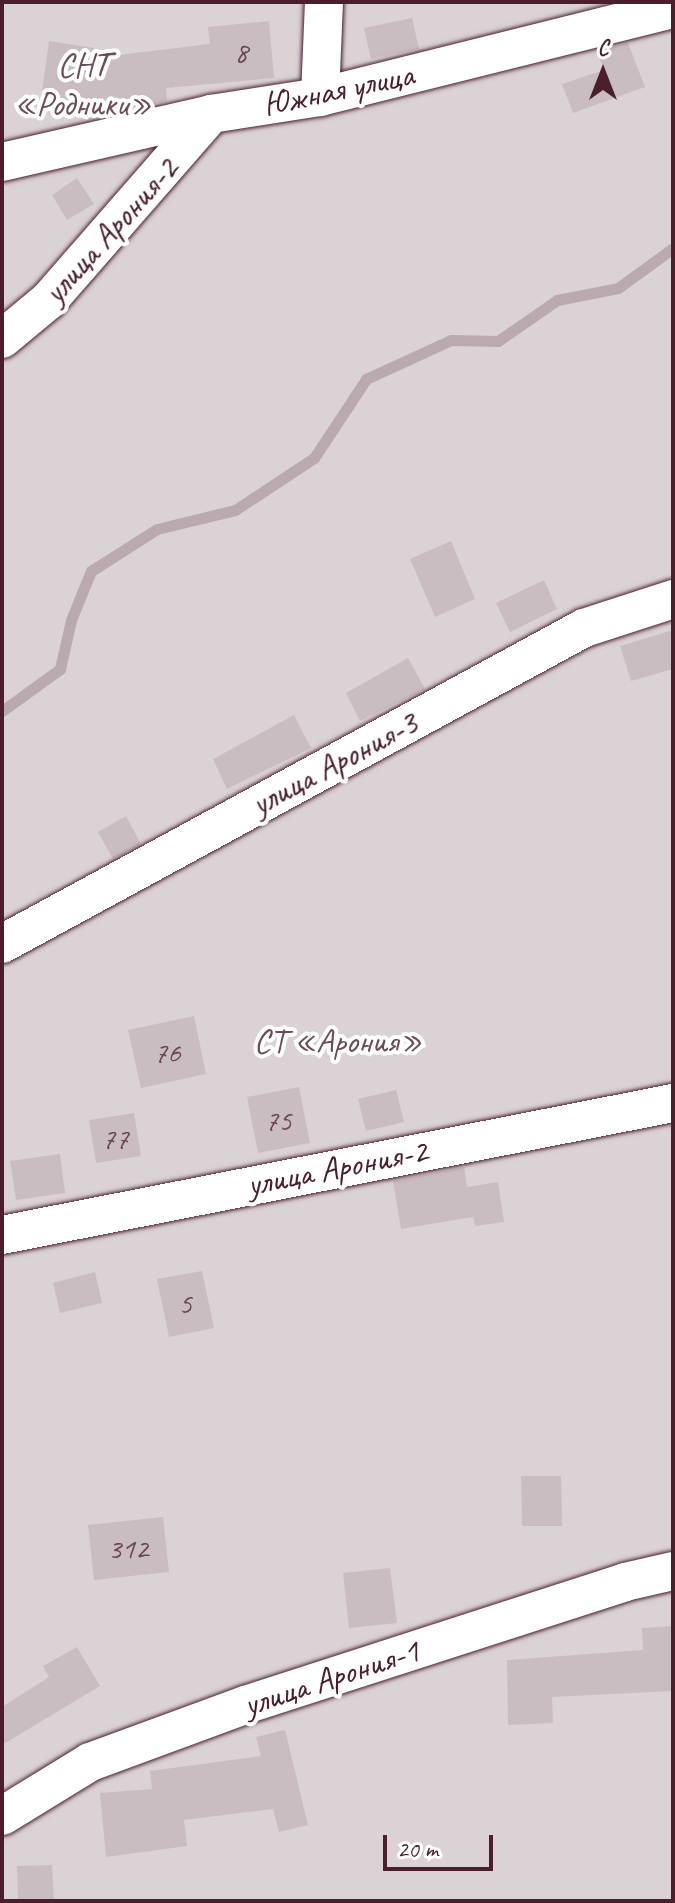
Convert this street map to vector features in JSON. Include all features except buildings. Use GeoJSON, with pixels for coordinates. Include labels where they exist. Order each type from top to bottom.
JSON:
{"type":"FeatureCollection","features":[{"type":"Feature","properties":{"kind":"street"},"geometry":{"type":"LineString","coordinates":[[320,97],[324,2]]}},
{"type":"Feature","properties":{"kind":"street","name":"Южная улица"},"geometry":{"type":"LineString","coordinates":[[2,162],[211,114],[320,97],[673,9]]}},
{"type":"Feature","properties":{"kind":"street","name":"улица Арония-2"},"geometry":{"type":"LineString","coordinates":[[2,339],[49,300],[211,114]]}},
{"type":"Feature","properties":{"kind":"street","name":"улица Арония-3"},"geometry":{"type":"LineString","coordinates":[[2,944],[584,628],[673,599]]}},
{"type":"Feature","properties":{"kind":"street","name":"улица Арония-2"},"geometry":{"type":"LineString","coordinates":[[2,1235],[673,1103]]}},
{"type":"Feature","properties":{"kind":"street","name":"улица Арония-1"},"geometry":{"type":"LineString","coordinates":[[2,1816],[90,1762],[132,1746],[609,1586],[673,1571]]}},
{"type":"Feature","properties":{"kind":"green space","name":"СТ «Арония»"},"geometry":{"type":"Polygon","coordinates":[[[2,2],[673,2],[673,1901],[2,1901],[2,2]]]}},
{"type":"Feature","properties":{"kind":"waterway"},"geometry":{"type":"LineString","coordinates":[[2,711],[60,669],[71,620],[91,571],[157,529],[235,510],[314,458],[366,379],[451,340],[498,341],[557,300],[618,288],[673,248]]}},
{"type":"Feature","properties":{"kind":"park label","name":"СНТ «Родники»"},"geometry":{"type":"Point","coordinates":[83,84]}}]}
